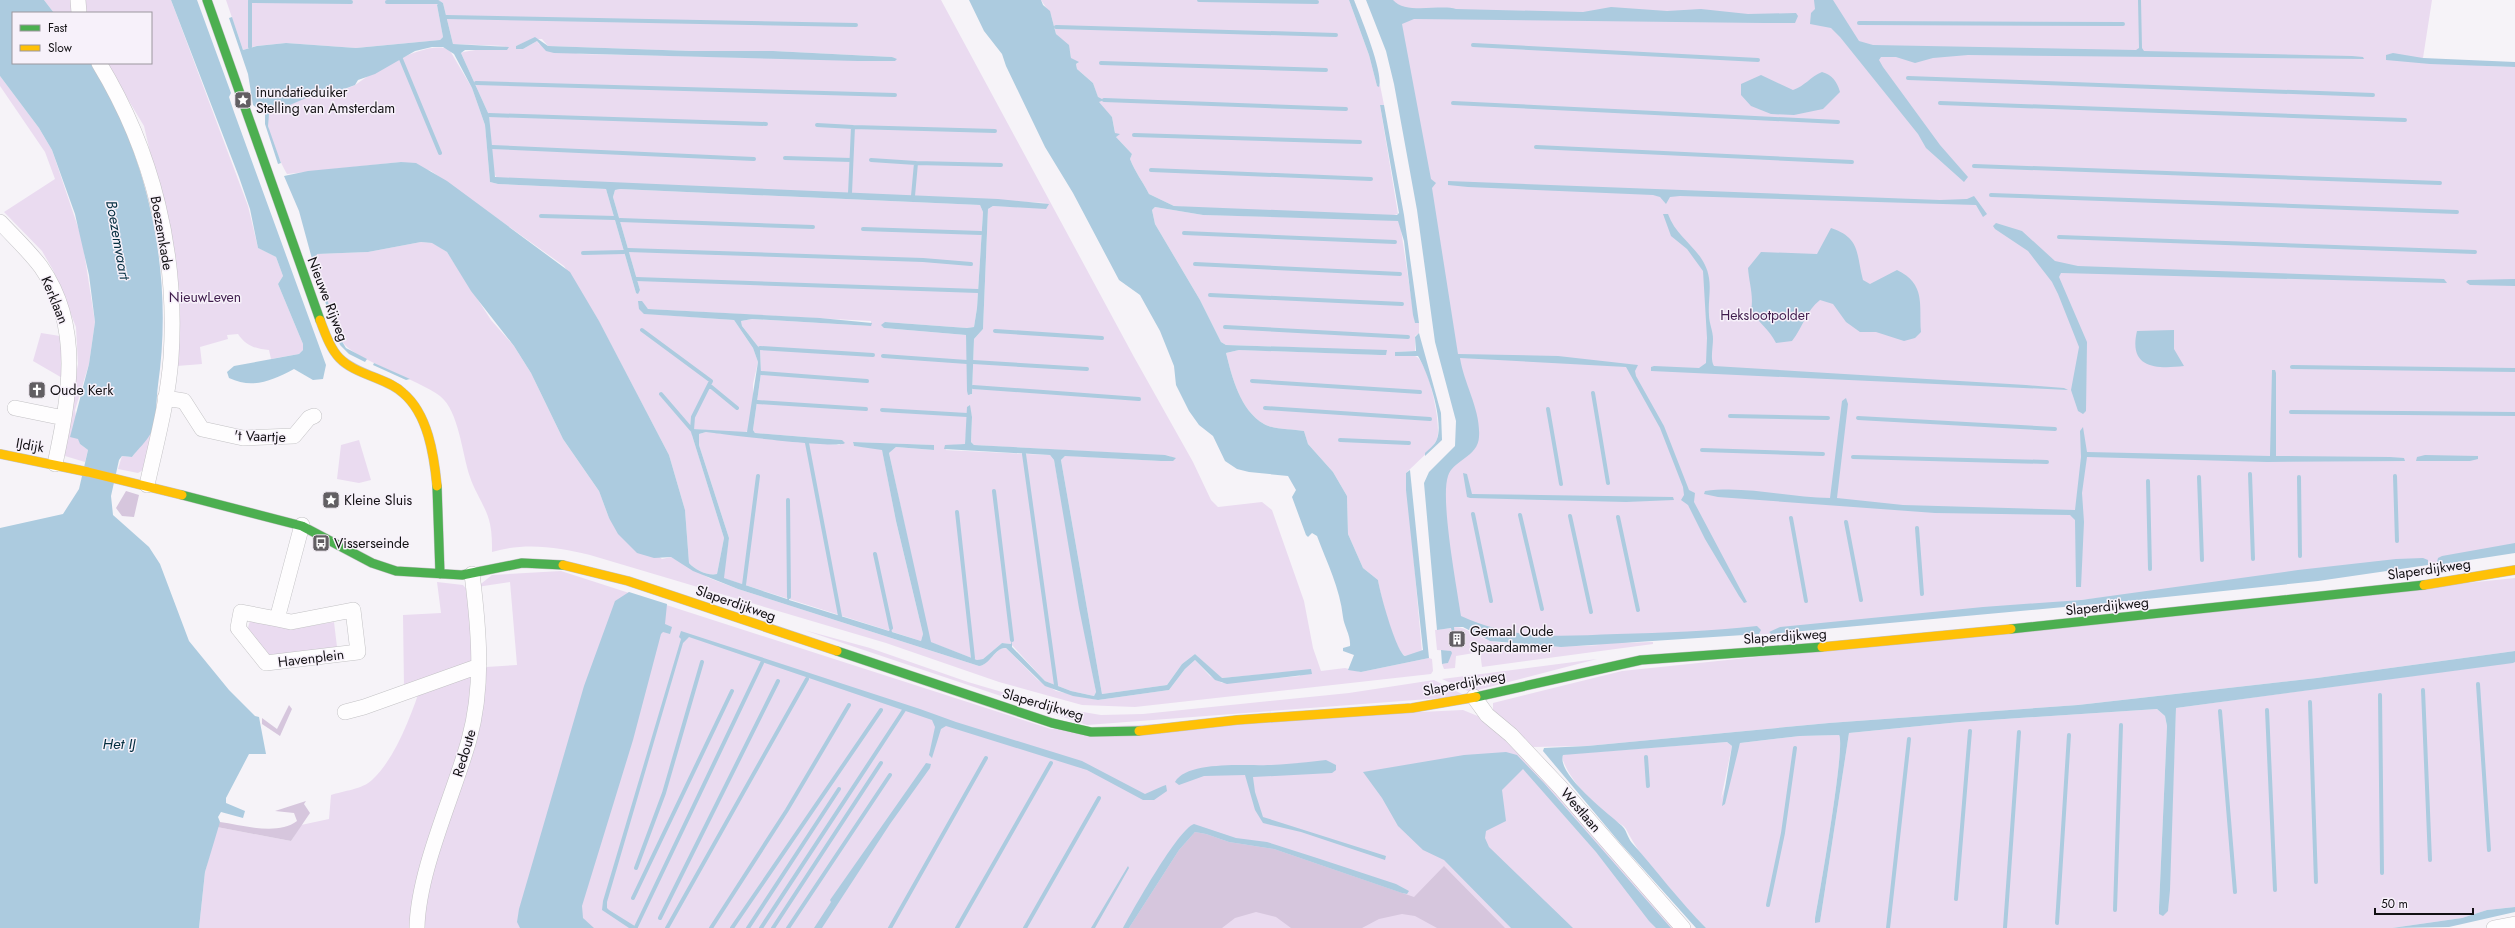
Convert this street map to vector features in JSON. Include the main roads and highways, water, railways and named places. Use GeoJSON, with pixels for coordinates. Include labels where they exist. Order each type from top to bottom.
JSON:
{"type":"FeatureCollection","features":[{"type":"Feature","properties":{"kind":"water","name":"Het IJ"},"geometry":{"type":"Polygon","coordinates":[[[0,0],[44,0],[53,12],[12,12],[12,64],[93,64],[112,100],[129,138],[142,178],[152,218],[159,260],[162,301],[162,343],[155,416],[151,433],[132,457],[122,456],[119,460],[111,496],[113,515],[149,547],[160,564],[189,641],[229,690],[255,716],[259,717],[266,754],[249,754],[226,798],[226,803],[245,811],[243,818],[221,812],[218,817],[220,822],[205,872],[199,928],[0,928],[0,528],[63,514],[79,489],[88,450],[80,444],[78,439],[70,437],[89,364],[95,322],[89,275],[75,214],[52,150],[39,128],[0,76],[0,0]]]}},
{"type":"Feature","properties":{"kind":"water"},"geometry":{"type":"Polygon","coordinates":[[[171,0],[197,0],[231,93],[229,97],[234,112],[326,365],[323,379],[313,380],[294,369],[278,377],[262,382],[246,383],[229,378],[227,372],[234,366],[299,354],[303,350],[303,344],[278,284],[283,276],[276,257],[258,248],[250,209],[239,177],[171,0]]]}},
{"type":"Feature","properties":{"kind":"water"},"geometry":{"type":"Polygon","coordinates":[[[969,0],[1041,0],[1043,5],[1050,11],[1056,34],[1069,45],[1071,58],[1079,62],[1076,64],[1077,69],[1093,83],[1098,97],[1104,100],[1099,102],[1112,117],[1115,133],[1120,134],[1116,137],[1132,154],[1130,159],[1132,164],[1149,194],[1174,206],[1397,215],[1399,213],[1380,105],[1384,105],[1404,215],[1419,323],[1415,323],[1413,315],[1404,241],[1398,221],[1203,215],[1155,207],[1152,210],[1155,224],[1200,300],[1221,342],[1226,345],[1387,350],[1386,355],[1239,350],[1226,353],[1238,392],[1243,402],[1256,418],[1268,426],[1304,431],[1308,444],[1333,472],[1347,496],[1348,534],[1363,568],[1378,580],[1393,633],[1401,652],[1405,656],[1423,650],[1406,490],[1406,473],[1410,470],[1429,658],[1361,672],[1348,670],[1354,655],[1343,651],[1343,648],[1350,646],[1350,642],[1339,596],[1333,576],[1317,536],[1312,533],[1308,537],[1306,535],[1292,497],[1296,490],[1288,476],[1249,472],[1237,469],[1225,461],[1213,436],[1199,425],[1189,411],[1176,385],[1174,366],[1160,331],[1140,295],[1119,280],[1073,193],[1045,147],[1006,66],[1002,54],[984,31],[969,0]]]}},
{"type":"Feature","properties":{"kind":"water"},"geometry":{"type":"Polygon","coordinates":[[[1349,0],[1354,0],[1371,44],[1380,80],[1379,87],[1377,86],[1369,55],[1349,0]]]}},
{"type":"Feature","properties":{"kind":"water"},"geometry":{"type":"Polygon","coordinates":[[[1366,0],[1393,0],[1406,7],[1414,8],[1583,12],[1611,7],[1667,11],[1701,9],[1748,14],[1796,13],[1798,16],[1795,23],[1414,19],[1402,24],[1431,179],[1436,183],[1432,188],[1458,354],[1558,356],[1638,365],[1635,371],[1636,376],[1664,426],[1689,490],[1695,493],[1694,502],[1747,602],[1744,603],[1739,596],[1705,539],[1688,505],[1681,500],[1684,495],[1683,487],[1660,428],[1626,367],[1460,358],[1475,407],[1479,427],[1478,444],[1470,454],[1451,471],[1448,476],[1446,487],[1448,523],[1461,616],[1501,630],[1538,635],[1576,636],[1757,626],[1761,630],[1759,634],[1561,647],[1490,641],[1463,627],[1454,627],[1455,635],[1453,636],[1451,628],[1437,630],[1424,483],[1429,472],[1455,446],[1456,421],[1435,342],[1417,210],[1394,84],[1386,51],[1366,0]]]}},
{"type":"Feature","properties":{"kind":"water"},"geometry":{"type":"Polygon","coordinates":[[[1814,0],[1833,0],[1859,41],[1873,45],[2136,50],[2139,48],[2138,0],[2141,0],[2142,48],[2144,51],[2352,56],[2363,57],[2364,59],[1968,55],[1933,58],[1915,63],[1896,57],[1881,57],[1879,60],[1883,67],[1940,145],[1968,177],[1964,182],[1926,148],[1918,134],[1840,37],[1831,28],[1810,24],[1811,13],[1815,9],[1814,0]]]}},
{"type":"Feature","properties":{"kind":"water"},"geometry":{"type":"Polygon","coordinates":[[[440,1],[443,3],[453,44],[509,47],[507,50],[465,50],[461,53],[489,115],[495,177],[998,199],[1049,204],[1046,209],[993,206],[988,209],[983,329],[974,339],[972,394],[968,395],[967,391],[966,335],[884,328],[881,325],[885,322],[967,328],[974,327],[977,308],[983,212],[980,205],[620,189],[615,190],[613,197],[640,290],[638,294],[636,293],[606,189],[498,184],[490,182],[485,125],[472,88],[454,54],[443,47],[432,47],[415,51],[375,74],[358,80],[355,85],[339,91],[327,89],[269,114],[268,126],[281,163],[278,164],[265,124],[265,114],[253,105],[248,74],[229,18],[232,17],[243,50],[257,46],[286,43],[356,48],[440,40],[443,37],[437,5],[440,1]]]}},
{"type":"Feature","properties":{"kind":"water"},"geometry":{"type":"Polygon","coordinates":[[[535,37],[548,46],[691,51],[773,51],[892,57],[897,59],[895,61],[858,61],[554,53],[546,51],[537,41],[523,49],[516,49],[516,46],[535,37]]]}},
{"type":"Feature","properties":{"kind":"water"},"geometry":{"type":"Polygon","coordinates":[[[2393,53],[2423,58],[2515,62],[2515,67],[2430,64],[2386,60],[2386,55],[2393,53]]]}},
{"type":"Feature","properties":{"kind":"water"},"geometry":{"type":"Polygon","coordinates":[[[1822,72],[1834,79],[1840,92],[1823,109],[1794,115],[1771,114],[1751,106],[1741,95],[1741,84],[1761,75],[1793,90],[1822,72]]]}},
{"type":"Feature","properties":{"kind":"water"},"geometry":{"type":"Polygon","coordinates":[[[401,162],[416,163],[447,181],[570,272],[599,321],[669,455],[685,510],[689,563],[698,570],[710,574],[717,574],[724,538],[691,432],[693,429],[747,432],[758,362],[753,348],[734,320],[644,314],[639,309],[638,301],[642,301],[648,309],[820,318],[872,323],[871,326],[752,319],[741,321],[742,326],[760,349],[761,373],[753,430],[755,433],[842,440],[845,443],[803,443],[706,432],[699,434],[699,445],[729,538],[724,578],[787,599],[789,597],[789,600],[889,631],[891,628],[892,632],[921,641],[923,634],[896,521],[882,450],[854,446],[853,442],[934,445],[934,450],[896,447],[889,453],[931,642],[977,660],[983,659],[1002,643],[1011,644],[1012,640],[1012,647],[1045,681],[1071,691],[1094,696],[1096,692],[1079,608],[1054,460],[1050,455],[944,449],[945,445],[965,444],[967,407],[970,405],[972,417],[971,442],[974,445],[1165,455],[1176,458],[1173,461],[1161,461],[1065,456],[1061,460],[1102,694],[1167,685],[1182,664],[1195,654],[1222,678],[1311,669],[1312,674],[1227,684],[1215,680],[1195,660],[1185,669],[1169,690],[1098,700],[1073,696],[1045,686],[1006,648],[999,650],[986,663],[979,666],[738,589],[693,571],[671,557],[654,558],[637,553],[618,534],[609,518],[599,491],[563,439],[531,373],[514,346],[471,291],[447,252],[432,243],[421,242],[368,252],[317,254],[315,261],[316,267],[341,340],[346,348],[367,359],[365,362],[349,354],[340,345],[318,281],[299,211],[284,176],[308,171],[401,162]]]}},
{"type":"Feature","properties":{"kind":"water"},"geometry":{"type":"Polygon","coordinates":[[[1448,181],[1940,200],[1967,199],[1974,196],[1987,214],[1983,217],[1976,205],[1680,196],[1670,197],[1666,204],[1660,197],[1653,195],[1468,187],[1448,185],[1448,181]]]}},
{"type":"Feature","properties":{"kind":"water"},"geometry":{"type":"Polygon","coordinates":[[[1663,214],[1668,214],[1672,223],[1697,252],[1706,268],[1710,283],[1709,315],[1713,336],[1712,357],[1714,366],[2026,385],[2064,388],[2068,390],[1651,371],[1651,367],[1654,366],[1699,368],[1706,363],[1707,338],[1703,271],[1687,249],[1671,236],[1663,214]]]}},
{"type":"Feature","properties":{"kind":"water"},"geometry":{"type":"Polygon","coordinates":[[[1996,223],[2022,231],[2055,261],[2078,266],[2444,279],[2447,283],[2061,273],[2059,277],[2087,342],[2086,411],[2083,414],[2078,411],[2071,390],[2079,347],[2058,294],[2052,282],[2028,251],[1995,229],[1993,226],[1996,223]]]}},
{"type":"Feature","properties":{"kind":"water"},"geometry":{"type":"Polygon","coordinates":[[[1831,228],[1848,237],[1856,248],[1863,280],[1870,284],[1897,270],[1913,282],[1917,288],[1919,296],[1921,332],[1915,338],[1904,341],[1876,332],[1860,332],[1846,322],[1833,304],[1820,300],[1811,309],[1792,341],[1776,343],[1754,316],[1751,311],[1752,295],[1748,268],[1761,252],[1817,254],[1831,228]]]}},
{"type":"Feature","properties":{"kind":"water"},"geometry":{"type":"Polygon","coordinates":[[[2515,279],[2515,286],[2470,285],[2466,282],[2468,280],[2515,279]]]}},
{"type":"Feature","properties":{"kind":"water"},"geometry":{"type":"Polygon","coordinates":[[[2174,330],[2174,349],[2184,366],[2155,366],[2147,364],[2141,360],[2137,353],[2135,344],[2137,331],[2174,330]]]}},
{"type":"Feature","properties":{"kind":"water"},"geometry":{"type":"Polygon","coordinates":[[[1419,333],[1441,413],[1442,440],[1425,456],[1425,453],[1436,441],[1439,431],[1437,409],[1434,397],[1426,373],[1418,356],[1395,356],[1395,352],[1416,351],[1415,337],[1419,333]]]}},
{"type":"Feature","properties":{"kind":"water"},"geometry":{"type":"Polygon","coordinates":[[[374,363],[410,379],[406,380],[373,365],[374,363]]]}},
{"type":"Feature","properties":{"kind":"water"},"geometry":{"type":"Polygon","coordinates":[[[2272,370],[2275,370],[2276,373],[2276,456],[2390,457],[2404,458],[2405,461],[2267,462],[2087,457],[2082,493],[2084,522],[2081,587],[2076,587],[2075,520],[2070,515],[1935,513],[1718,497],[1704,494],[1705,491],[1736,490],[1830,498],[1842,401],[1846,398],[1848,404],[1837,498],[1903,505],[2075,510],[2081,457],[2080,431],[2083,427],[2087,452],[2270,456],[2272,370]]]}},
{"type":"Feature","properties":{"kind":"water"},"geometry":{"type":"Polygon","coordinates":[[[2425,455],[2478,456],[2478,459],[2470,461],[2416,461],[2417,457],[2425,455]]]}},
{"type":"Feature","properties":{"kind":"water"},"geometry":{"type":"Polygon","coordinates":[[[1463,473],[1467,474],[1472,494],[1673,497],[1674,500],[1626,502],[1470,498],[1467,497],[1463,473]]]}},
{"type":"Feature","properties":{"kind":"water"},"geometry":{"type":"Polygon","coordinates":[[[2515,543],[2515,553],[2444,564],[2437,562],[2438,558],[2442,556],[2515,543]]]}},
{"type":"Feature","properties":{"kind":"water"},"geometry":{"type":"Polygon","coordinates":[[[2423,558],[2428,560],[2428,565],[2318,581],[2118,602],[1771,634],[1769,632],[1780,627],[1983,607],[2081,600],[2298,570],[2396,559],[2423,558]]]}},
{"type":"Feature","properties":{"kind":"water"},"geometry":{"type":"Polygon","coordinates":[[[629,592],[667,604],[665,624],[672,627],[670,634],[663,632],[661,634],[633,740],[582,906],[583,918],[594,928],[520,928],[517,922],[519,909],[584,686],[615,601],[629,592]]]}},
{"type":"Feature","properties":{"kind":"water"},"geometry":{"type":"Polygon","coordinates":[[[681,631],[956,722],[1082,761],[1145,794],[1166,785],[1167,791],[1154,800],[1143,800],[1087,770],[946,726],[941,729],[932,758],[929,755],[935,727],[932,720],[689,637],[683,643],[607,902],[607,908],[609,910],[638,928],[629,928],[602,910],[603,901],[681,639],[679,637],[681,631]]]}},
{"type":"Feature","properties":{"kind":"water"},"geometry":{"type":"Polygon","coordinates":[[[1441,650],[1451,651],[1452,653],[1448,663],[1442,664],[1441,650]]]}},
{"type":"Feature","properties":{"kind":"water"},"geometry":{"type":"Polygon","coordinates":[[[2515,651],[2515,662],[2513,663],[2176,708],[2170,890],[2168,911],[2163,916],[2159,914],[2159,907],[2167,726],[2165,716],[2157,709],[1960,722],[1849,733],[1820,922],[1815,923],[1836,791],[1839,764],[1839,735],[1800,736],[1740,743],[1725,804],[1722,806],[1732,746],[1727,742],[1563,755],[1563,763],[1567,772],[1575,783],[1623,827],[1632,843],[1706,928],[1696,928],[1620,843],[1543,751],[1544,748],[1587,746],[1829,723],[2078,705],[2317,678],[2515,651]]]}},
{"type":"Feature","properties":{"kind":"water"},"geometry":{"type":"Polygon","coordinates":[[[1506,752],[1517,755],[1544,783],[1671,928],[1656,928],[1649,921],[1596,852],[1523,769],[1502,790],[1506,821],[1486,831],[1485,838],[1489,847],[1573,928],[1511,928],[1444,860],[1423,850],[1398,826],[1382,798],[1363,772],[1464,755],[1506,752]]]}},
{"type":"Feature","properties":{"kind":"water"},"geometry":{"type":"Polygon","coordinates":[[[1326,760],[1336,765],[1336,770],[1332,773],[1253,777],[1255,792],[1263,817],[1386,856],[1385,860],[1301,832],[1263,823],[1255,810],[1245,775],[1204,776],[1179,785],[1175,782],[1182,775],[1192,770],[1205,767],[1234,765],[1278,765],[1326,760]]]}},
{"type":"Feature","properties":{"kind":"water"},"geometry":{"type":"Polygon","coordinates":[[[926,763],[931,764],[930,768],[890,824],[822,928],[814,928],[831,902],[830,900],[926,763]]]}},
{"type":"Feature","properties":{"kind":"water"},"geometry":{"type":"Polygon","coordinates":[[[1194,824],[1236,838],[1267,842],[1396,884],[1409,891],[1407,894],[1402,893],[1274,849],[1229,842],[1195,832],[1179,850],[1129,928],[1123,928],[1167,854],[1187,829],[1194,824]]]}},
{"type":"Feature","properties":{"kind":"water"},"geometry":{"type":"Polygon","coordinates":[[[1128,866],[1129,868],[1095,928],[1091,928],[1128,866]]]}},
{"type":"Feature","properties":{"kind":"water"},"geometry":{"type":"Polygon","coordinates":[[[2515,907],[2515,912],[2449,927],[2392,928],[2462,918],[2487,910],[2515,907]]]}},
{"type":"Feature","properties":{"kind":"waterway"},"geometry":{"type":"LineString","coordinates":[[1199,0],[1317,2]]}},
{"type":"Feature","properties":{"kind":"waterway"},"geometry":{"type":"LineString","coordinates":[[250,47],[250,1],[351,2]]}},
{"type":"Feature","properties":{"kind":"waterway"},"geometry":{"type":"LineString","coordinates":[[387,2],[438,2]]}},
{"type":"Feature","properties":{"kind":"waterway"},"geometry":{"type":"LineString","coordinates":[[446,17],[856,25]]}},
{"type":"Feature","properties":{"kind":"waterway"},"geometry":{"type":"LineString","coordinates":[[1859,23],[2123,24]]}},
{"type":"Feature","properties":{"kind":"waterway"},"geometry":{"type":"LineString","coordinates":[[1056,27],[1336,35]]}},
{"type":"Feature","properties":{"kind":"waterway"},"geometry":{"type":"LineString","coordinates":[[1473,45],[1758,60]]}},
{"type":"Feature","properties":{"kind":"waterway"},"geometry":{"type":"LineString","coordinates":[[401,59],[440,153]]}},
{"type":"Feature","properties":{"kind":"waterway"},"geometry":{"type":"LineString","coordinates":[[1101,63],[1326,70]]}},
{"type":"Feature","properties":{"kind":"waterway"},"geometry":{"type":"LineString","coordinates":[[1908,78],[2373,95]]}},
{"type":"Feature","properties":{"kind":"waterway"},"geometry":{"type":"LineString","coordinates":[[476,83],[895,95]]}},
{"type":"Feature","properties":{"kind":"waterway"},"geometry":{"type":"LineString","coordinates":[[1104,100],[1346,109]]}},
{"type":"Feature","properties":{"kind":"waterway"},"geometry":{"type":"LineString","coordinates":[[1453,103],[1838,122]]}},
{"type":"Feature","properties":{"kind":"waterway"},"geometry":{"type":"LineString","coordinates":[[1940,103],[2405,120]]}},
{"type":"Feature","properties":{"kind":"waterway"},"geometry":{"type":"LineString","coordinates":[[489,115],[766,124]]}},
{"type":"Feature","properties":{"kind":"waterway"},"geometry":{"type":"LineString","coordinates":[[817,125],[853,127]]}},
{"type":"Feature","properties":{"kind":"waterway"},"geometry":{"type":"LineString","coordinates":[[850,193],[853,127],[995,131]]}},
{"type":"Feature","properties":{"kind":"waterway"},"geometry":{"type":"LineString","coordinates":[[1134,135],[1360,142]]}},
{"type":"Feature","properties":{"kind":"waterway"},"geometry":{"type":"LineString","coordinates":[[492,147],[754,159]]}},
{"type":"Feature","properties":{"kind":"waterway"},"geometry":{"type":"LineString","coordinates":[[1536,147],[1852,162]]}},
{"type":"Feature","properties":{"kind":"waterway"},"geometry":{"type":"LineString","coordinates":[[785,158],[851,160]]}},
{"type":"Feature","properties":{"kind":"waterway"},"geometry":{"type":"LineString","coordinates":[[871,160],[916,163]]}},
{"type":"Feature","properties":{"kind":"waterway"},"geometry":{"type":"LineString","coordinates":[[913,196],[916,163],[1001,165]]}},
{"type":"Feature","properties":{"kind":"waterway"},"geometry":{"type":"LineString","coordinates":[[1974,166],[2440,183]]}},
{"type":"Feature","properties":{"kind":"waterway"},"geometry":{"type":"LineString","coordinates":[[1151,170],[1371,179]]}},
{"type":"Feature","properties":{"kind":"waterway"},"geometry":{"type":"LineString","coordinates":[[1991,195],[2457,212]]}},
{"type":"Feature","properties":{"kind":"waterway"},"geometry":{"type":"LineString","coordinates":[[541,216],[615,218]]}},
{"type":"Feature","properties":{"kind":"waterway"},"geometry":{"type":"LineString","coordinates":[[620,220],[813,227]]}},
{"type":"Feature","properties":{"kind":"waterway"},"geometry":{"type":"LineString","coordinates":[[863,229],[981,233]]}},
{"type":"Feature","properties":{"kind":"waterway"},"geometry":{"type":"LineString","coordinates":[[1184,233],[1395,242]]}},
{"type":"Feature","properties":{"kind":"waterway"},"geometry":{"type":"LineString","coordinates":[[2059,237],[2475,252]]}},
{"type":"Feature","properties":{"kind":"waterway"},"geometry":{"type":"LineString","coordinates":[[628,250],[923,260],[971,264]]}},
{"type":"Feature","properties":{"kind":"waterway"},"geometry":{"type":"LineString","coordinates":[[583,253],[624,252]]}},
{"type":"Feature","properties":{"kind":"waterway"},"geometry":{"type":"LineString","coordinates":[[1195,264],[1400,274]]}},
{"type":"Feature","properties":{"kind":"waterway"},"geometry":{"type":"LineString","coordinates":[[636,279],[978,291]]}},
{"type":"Feature","properties":{"kind":"waterway"},"geometry":{"type":"LineString","coordinates":[[1210,295],[1402,304]]}},
{"type":"Feature","properties":{"kind":"waterway"},"geometry":{"type":"LineString","coordinates":[[1225,327],[1408,337]]}},
{"type":"Feature","properties":{"kind":"waterway"},"geometry":{"type":"LineString","coordinates":[[642,330],[711,381],[693,417],[692,430]]}},
{"type":"Feature","properties":{"kind":"waterway"},"geometry":{"type":"LineString","coordinates":[[995,331],[1102,338]]}},
{"type":"Feature","properties":{"kind":"waterway"},"geometry":{"type":"LineString","coordinates":[[760,348],[873,355]]}},
{"type":"Feature","properties":{"kind":"waterway"},"geometry":{"type":"LineString","coordinates":[[883,356],[967,362]]}},
{"type":"Feature","properties":{"kind":"waterway"},"geometry":{"type":"LineString","coordinates":[[973,362],[1087,369]]}},
{"type":"Feature","properties":{"kind":"waterway"},"geometry":{"type":"LineString","coordinates":[[2292,367],[2515,370]]}},
{"type":"Feature","properties":{"kind":"waterway"},"geometry":{"type":"LineString","coordinates":[[761,373],[867,381]]}},
{"type":"Feature","properties":{"kind":"waterway"},"geometry":{"type":"LineString","coordinates":[[1252,381],[1420,392]]}},
{"type":"Feature","properties":{"kind":"waterway"},"geometry":{"type":"LineString","coordinates":[[709,385],[737,408]]}},
{"type":"Feature","properties":{"kind":"waterway"},"geometry":{"type":"LineString","coordinates":[[973,387],[1139,399]]}},
{"type":"Feature","properties":{"kind":"waterway"},"geometry":{"type":"LineString","coordinates":[[1593,393],[1608,483]]}},
{"type":"Feature","properties":{"kind":"waterway"},"geometry":{"type":"LineString","coordinates":[[661,394],[692,430]]}},
{"type":"Feature","properties":{"kind":"waterway"},"geometry":{"type":"LineString","coordinates":[[757,402],[866,409]]}},
{"type":"Feature","properties":{"kind":"waterway"},"geometry":{"type":"LineString","coordinates":[[1265,408],[1430,419]]}},
{"type":"Feature","properties":{"kind":"waterway"},"geometry":{"type":"LineString","coordinates":[[1548,409],[1561,484]]}},
{"type":"Feature","properties":{"kind":"waterway"},"geometry":{"type":"LineString","coordinates":[[882,410],[967,415]]}},
{"type":"Feature","properties":{"kind":"waterway"},"geometry":{"type":"LineString","coordinates":[[2291,412],[2515,414]]}},
{"type":"Feature","properties":{"kind":"waterway"},"geometry":{"type":"LineString","coordinates":[[1730,416],[1828,418]]}},
{"type":"Feature","properties":{"kind":"waterway"},"geometry":{"type":"LineString","coordinates":[[1858,418],[2055,429]]}},
{"type":"Feature","properties":{"kind":"waterway"},"geometry":{"type":"LineString","coordinates":[[1340,440],[1409,443]]}},
{"type":"Feature","properties":{"kind":"waterway"},"geometry":{"type":"LineString","coordinates":[[807,443],[840,616]]}},
{"type":"Feature","properties":{"kind":"waterway"},"geometry":{"type":"LineString","coordinates":[[1702,450],[1823,454]]}},
{"type":"Feature","properties":{"kind":"waterway"},"geometry":{"type":"LineString","coordinates":[[1024,454],[1056,685]]}},
{"type":"Feature","properties":{"kind":"waterway"},"geometry":{"type":"LineString","coordinates":[[1853,457],[2047,462]]}},
{"type":"Feature","properties":{"kind":"waterway"},"geometry":{"type":"LineString","coordinates":[[2250,474],[2253,559]]}},
{"type":"Feature","properties":{"kind":"waterway"},"geometry":{"type":"LineString","coordinates":[[744,585],[758,476]]}},
{"type":"Feature","properties":{"kind":"waterway"},"geometry":{"type":"LineString","coordinates":[[2395,476],[2397,541]]}},
{"type":"Feature","properties":{"kind":"waterway"},"geometry":{"type":"LineString","coordinates":[[2199,477],[2202,560]]}},
{"type":"Feature","properties":{"kind":"waterway"},"geometry":{"type":"LineString","coordinates":[[2299,477],[2300,556]]}},
{"type":"Feature","properties":{"kind":"waterway"},"geometry":{"type":"LineString","coordinates":[[2148,481],[2150,569]]}},
{"type":"Feature","properties":{"kind":"waterway"},"geometry":{"type":"LineString","coordinates":[[994,491],[1012,640]]}},
{"type":"Feature","properties":{"kind":"waterway"},"geometry":{"type":"LineString","coordinates":[[788,500],[789,597]]}},
{"type":"Feature","properties":{"kind":"waterway"},"geometry":{"type":"LineString","coordinates":[[957,512],[973,658]]}},
{"type":"Feature","properties":{"kind":"waterway"},"geometry":{"type":"LineString","coordinates":[[1473,514],[1491,601]]}},
{"type":"Feature","properties":{"kind":"waterway"},"geometry":{"type":"LineString","coordinates":[[1520,515],[1542,609]]}},
{"type":"Feature","properties":{"kind":"waterway"},"geometry":{"type":"LineString","coordinates":[[1570,516],[1591,612]]}},
{"type":"Feature","properties":{"kind":"waterway"},"geometry":{"type":"LineString","coordinates":[[1618,517],[1638,610]]}},
{"type":"Feature","properties":{"kind":"waterway"},"geometry":{"type":"LineString","coordinates":[[1791,518],[1806,601]]}},
{"type":"Feature","properties":{"kind":"waterway"},"geometry":{"type":"LineString","coordinates":[[1846,522],[1861,600]]}},
{"type":"Feature","properties":{"kind":"waterway"},"geometry":{"type":"LineString","coordinates":[[1917,528],[1922,594]]}},
{"type":"Feature","properties":{"kind":"waterway"},"geometry":{"type":"LineString","coordinates":[[875,554],[891,628]]}},
{"type":"Feature","properties":{"kind":"waterway"},"geometry":{"type":"LineString","coordinates":[[636,868],[664,793],[702,662]]}},
{"type":"Feature","properties":{"kind":"waterway"},"geometry":{"type":"LineString","coordinates":[[636,927],[762,663]]}},
{"type":"Feature","properties":{"kind":"waterway"},"geometry":{"type":"LineString","coordinates":[[667,928],[807,679]]}},
{"type":"Feature","properties":{"kind":"waterway"},"geometry":{"type":"LineString","coordinates":[[660,918],[778,681]]}},
{"type":"Feature","properties":{"kind":"waterway"},"geometry":{"type":"LineString","coordinates":[[2478,684],[2489,850]]}},
{"type":"Feature","properties":{"kind":"waterway"},"geometry":{"type":"LineString","coordinates":[[2423,690],[2430,860]]}},
{"type":"Feature","properties":{"kind":"waterway"},"geometry":{"type":"LineString","coordinates":[[633,898],[732,691]]}},
{"type":"Feature","properties":{"kind":"waterway"},"geometry":{"type":"LineString","coordinates":[[2380,695],[2382,873]]}},
{"type":"Feature","properties":{"kind":"waterway"},"geometry":{"type":"LineString","coordinates":[[2310,702],[2316,882]]}},
{"type":"Feature","properties":{"kind":"waterway"},"geometry":{"type":"LineString","coordinates":[[711,928],[787,810],[849,705]]}},
{"type":"Feature","properties":{"kind":"waterway"},"geometry":{"type":"LineString","coordinates":[[732,928],[881,710]]}},
{"type":"Feature","properties":{"kind":"waterway"},"geometry":{"type":"LineString","coordinates":[[761,928],[904,710]]}},
{"type":"Feature","properties":{"kind":"waterway"},"geometry":{"type":"LineString","coordinates":[[2267,710],[2275,890]]}},
{"type":"Feature","properties":{"kind":"waterway"},"geometry":{"type":"LineString","coordinates":[[2220,711],[2235,892]]}},
{"type":"Feature","properties":{"kind":"waterway"},"geometry":{"type":"LineString","coordinates":[[2115,910],[2121,725]]}},
{"type":"Feature","properties":{"kind":"waterway"},"geometry":{"type":"LineString","coordinates":[[1956,899],[1970,731]]}},
{"type":"Feature","properties":{"kind":"waterway"},"geometry":{"type":"LineString","coordinates":[[2005,928],[2019,732]]}},
{"type":"Feature","properties":{"kind":"waterway"},"geometry":{"type":"LineString","coordinates":[[2057,923],[2069,735]]}},
{"type":"Feature","properties":{"kind":"waterway"},"geometry":{"type":"LineString","coordinates":[[1888,928],[1909,739]]}},
{"type":"Feature","properties":{"kind":"waterway"},"geometry":{"type":"LineString","coordinates":[[1768,905],[1783,833],[1795,748]]}},
{"type":"Feature","properties":{"kind":"waterway"},"geometry":{"type":"LineString","coordinates":[[1646,757],[1648,786]]}},
{"type":"Feature","properties":{"kind":"waterway"},"geometry":{"type":"LineString","coordinates":[[890,928],[986,758]]}},
{"type":"Feature","properties":{"kind":"waterway"},"geometry":{"type":"LineString","coordinates":[[773,928],[881,763]]}},
{"type":"Feature","properties":{"kind":"waterway"},"geometry":{"type":"LineString","coordinates":[[957,928],[1051,763]]}},
{"type":"Feature","properties":{"kind":"waterway"},"geometry":{"type":"LineString","coordinates":[[788,928],[890,775]]}},
{"type":"Feature","properties":{"kind":"waterway"},"geometry":{"type":"LineString","coordinates":[[748,928],[839,789]]}},
{"type":"Feature","properties":{"kind":"waterway"},"geometry":{"type":"LineString","coordinates":[[1025,928],[1099,798]]}},
{"type":"Feature","properties":{"kind":"place","name":"inundatieduiker Stelling van Amsterdam"},"geometry":{"type":"Point","coordinates":[243,100]}},
{"type":"Feature","properties":{"kind":"place","name":"Oude Kerk"},"geometry":{"type":"Point","coordinates":[37,390]}},
{"type":"Feature","properties":{"kind":"place","name":"Kleine Sluis"},"geometry":{"type":"Point","coordinates":[331,500]}},
{"type":"Feature","properties":{"kind":"place","name":"Visserseinde"},"geometry":{"type":"Point","coordinates":[321,543]}},
{"type":"Feature","properties":{"kind":"place","name":"Gemaal Oude Spaardammer"},"geometry":{"type":"Point","coordinates":[1457,639]}},
{"type":"Feature","properties":{"kind":"water label","name":"Boezemvaart"},"geometry":{"type":"Point","coordinates":[118,240]}},
{"type":"Feature","properties":{"kind":"park label","name":"NieuwLeven"},"geometry":{"type":"Point","coordinates":[205,297]}},
{"type":"Feature","properties":{"kind":"park label","name":"Hekslootpolder"},"geometry":{"type":"Point","coordinates":[1765,315]}}]}
